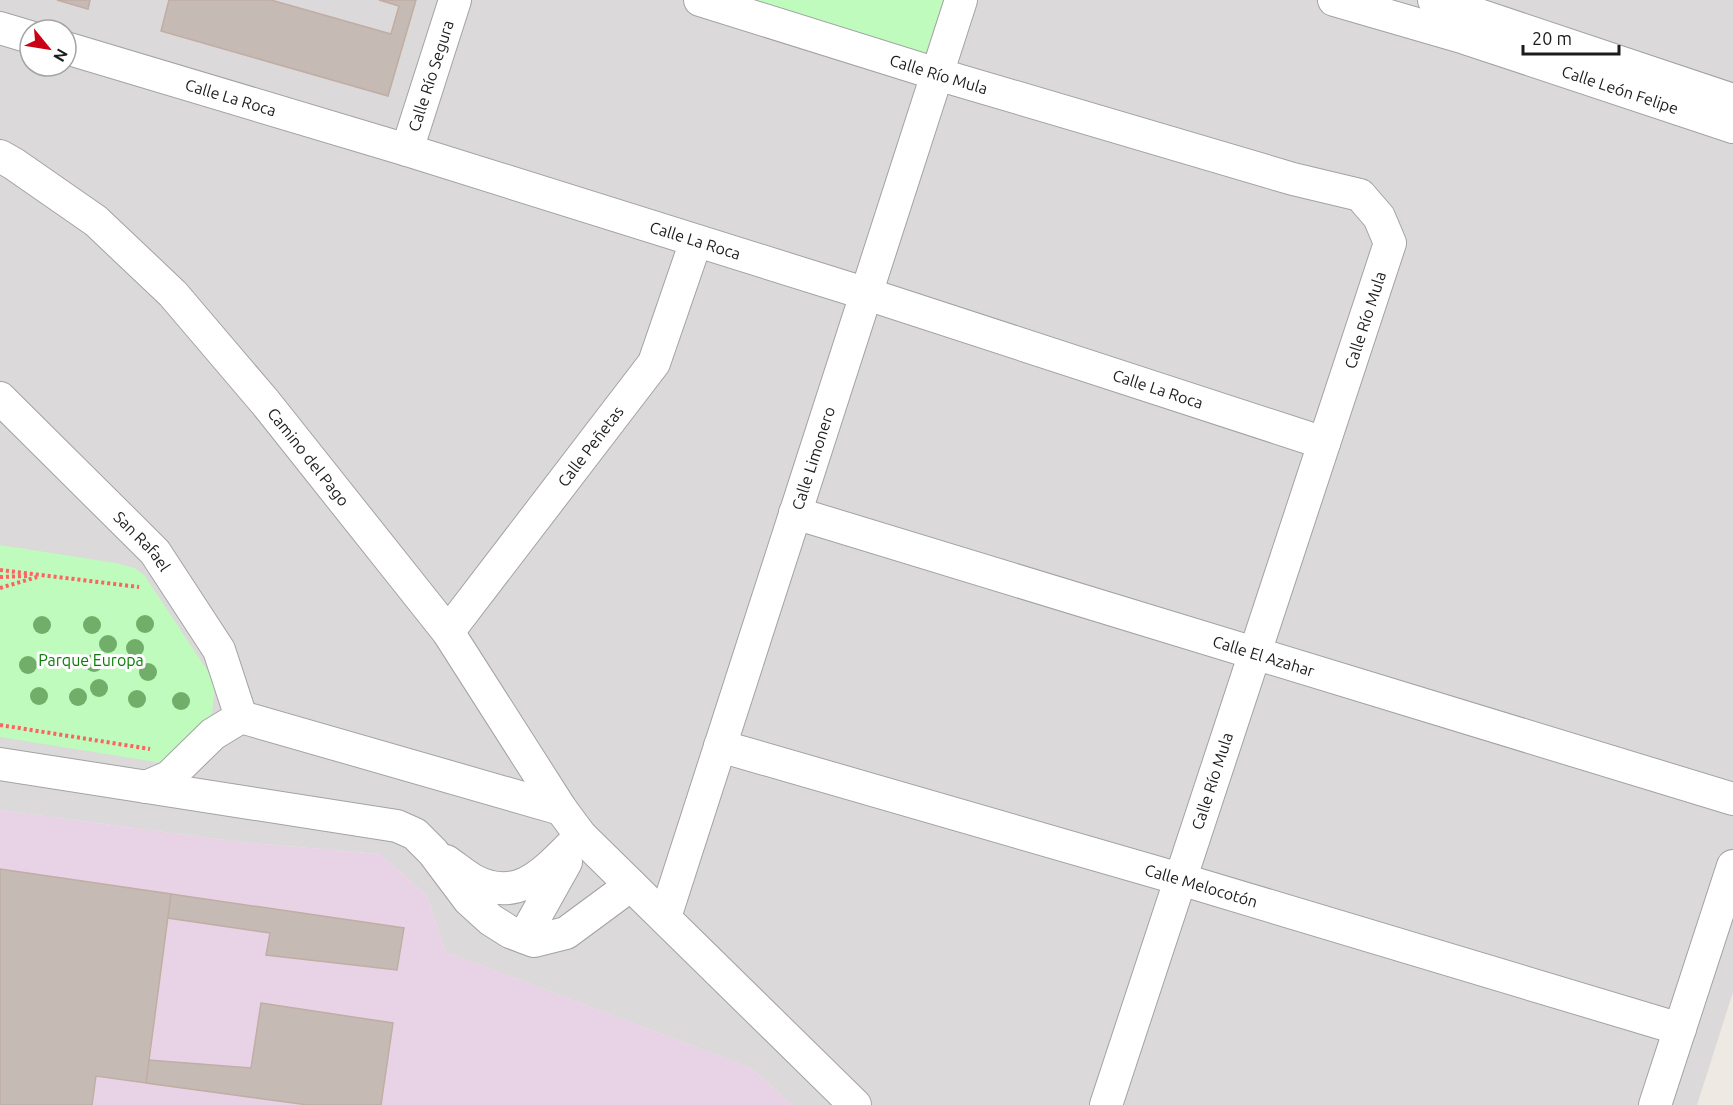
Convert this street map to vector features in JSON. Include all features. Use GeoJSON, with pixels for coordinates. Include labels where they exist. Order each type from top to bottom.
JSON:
{"type":"FeatureCollection","features":[{"type":"Feature","properties":{"kind":"street","name":"Calle Río Segura"},"geometry":{"type":"LineString","coordinates":[[407,150],[455,0]]}},
{"type":"Feature","properties":{"kind":"street","name":"Calle Río Mula"},"geometry":{"type":"LineString","coordinates":[[700,0],[937,75],[1293,179],[1360,195],[1379,217],[1390,243],[1180,879],[1110,1104]]}},
{"type":"Feature","properties":{"kind":"street","name":"Calle Limonero"},"geometry":{"type":"LineString","coordinates":[[665,917],[961,0]]}},
{"type":"Feature","properties":{"kind":"street","name":"Calle León Felipe"},"geometry":{"type":"LineString","coordinates":[[1335,0],[1465,38],[1733,127]]}},
{"type":"Feature","properties":{"kind":"street"},"geometry":{"type":"LineString","coordinates":[[1434,0],[1733,99]]}},
{"type":"Feature","properties":{"kind":"street"},"geometry":{"type":"LineString","coordinates":[[0,28],[18,33]]}},
{"type":"Feature","properties":{"kind":"street","name":"Calle La Roca"},"geometry":{"type":"LineString","coordinates":[[78,52],[407,150],[696,240],[1324,443]]}},
{"type":"Feature","properties":{"kind":"street","name":"Camino del Pago"},"geometry":{"type":"LineString","coordinates":[[0,156],[96,221],[173,294],[265,402],[448,632],[561,809],[581,836],[855,1105]]}},
{"type":"Feature","properties":{"kind":"street","name":"Calle Peñetas"},"geometry":{"type":"LineString","coordinates":[[448,632],[654,363],[696,240]]}},
{"type":"Feature","properties":{"kind":"street","name":"San Rafael"},"geometry":{"type":"LineString","coordinates":[[0,398],[155,552],[219,650],[241,717]]}},
{"type":"Feature","properties":{"kind":"street","name":"Calle El Azahar"},"geometry":{"type":"LineString","coordinates":[[795,513],[1733,799]]}},
{"type":"Feature","properties":{"kind":"street"},"geometry":{"type":"LineString","coordinates":[[146,787],[169,777],[213,734],[241,717],[561,809]]}},
{"type":"Feature","properties":{"kind":"street","name":"Calle Melocotón"},"geometry":{"type":"LineString","coordinates":[[720,746],[1180,879],[1680,1029]]}},
{"type":"Feature","properties":{"kind":"street"},"geometry":{"type":"LineString","coordinates":[[0,764],[397,826],[415,834],[433,852],[469,900],[491,920],[510,932],[534,941],[566,933],[631,885]]}},
{"type":"Feature","properties":{"kind":"street"},"geometry":{"type":"LineString","coordinates":[[433,852],[474,880],[496,888],[519,888],[534,880],[581,836]]}},
{"type":"Feature","properties":{"kind":"street"},"geometry":{"type":"LineString","coordinates":[[524,937],[581,836]]}},
{"type":"Feature","properties":{"kind":"street"},"geometry":{"type":"LineString","coordinates":[[1655,1105],[1733,866]]}},
{"type":"Feature","properties":{"kind":"path"},"geometry":{"type":"LineString","coordinates":[[0,570],[148,588]]}},
{"type":"Feature","properties":{"kind":"path"},"geometry":{"type":"LineString","coordinates":[[0,577],[40,576]]}},
{"type":"Feature","properties":{"kind":"path"},"geometry":{"type":"LineString","coordinates":[[0,588],[40,576]]}},
{"type":"Feature","properties":{"kind":"path"},"geometry":{"type":"LineString","coordinates":[[0,725],[153,749]]}},
{"type":"Feature","properties":{"kind":"shaded area"},"geometry":{"type":"Polygon","coordinates":[[[0,0],[1733,0],[1733,992],[1697,1105],[792,1105],[751,1068],[446,952],[427,896],[380,854],[239,842],[0,810],[0,0]]]}},
{"type":"Feature","properties":{"kind":"shaded area"},"geometry":{"type":"Polygon","coordinates":[[[0,810],[239,842],[380,854],[427,896],[446,952],[751,1068],[792,1105],[0,1105],[0,810]]]}},
{"type":"Feature","properties":{"kind":"green space"},"geometry":{"type":"Polygon","coordinates":[[[729,0],[943,0],[923,61],[729,0]]]}},
{"type":"Feature","properties":{"kind":"green space","name":"Parque Europa"},"geometry":{"type":"Polygon","coordinates":[[[0,545],[116,563],[135,568],[145,576],[209,673],[215,687],[212,713],[198,737],[162,763],[0,737],[0,545]]]}},
{"type":"Feature","properties":{"kind":"building"},"geometry":{"type":"Polygon","coordinates":[[[57,0],[90,0],[88,9],[57,0]]]}},
{"type":"Feature","properties":{"kind":"building"},"geometry":{"type":"Polygon","coordinates":[[[169,0],[271,0],[391,34],[399,6],[379,0],[416,0],[388,96],[161,31],[169,0]]]}},
{"type":"Feature","properties":{"kind":"building"},"geometry":{"type":"Polygon","coordinates":[[[0,869],[171,894],[146,1083],[96,1076],[92,1105],[0,1105],[0,869]]]}},
{"type":"Feature","properties":{"kind":"building"},"geometry":{"type":"Polygon","coordinates":[[[171,894],[404,928],[397,970],[266,955],[270,933],[168,918],[171,894]]]}},
{"type":"Feature","properties":{"kind":"building"},"geometry":{"type":"Polygon","coordinates":[[[261,1003],[393,1023],[381,1105],[308,1105],[146,1083],[149,1060],[251,1068],[261,1003]]]}}]}
